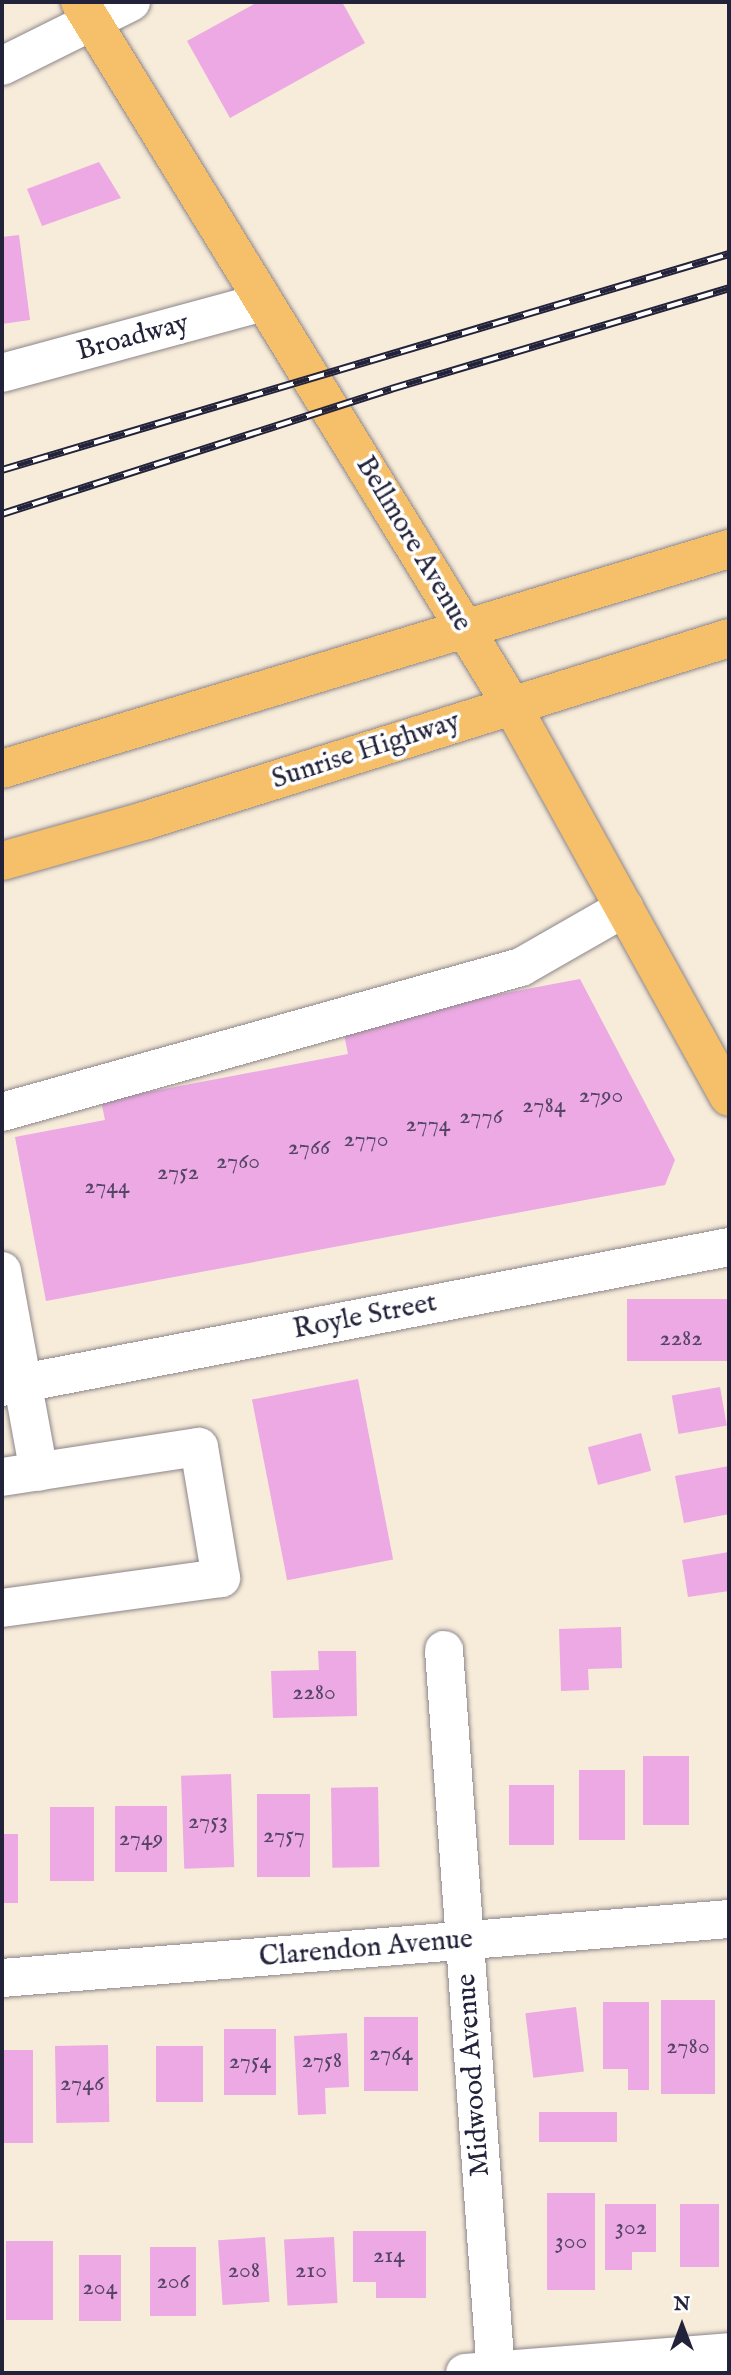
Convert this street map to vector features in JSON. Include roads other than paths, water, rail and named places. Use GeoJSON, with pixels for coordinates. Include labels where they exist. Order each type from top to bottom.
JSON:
{"type":"FeatureCollection","features":[{"type":"Feature","properties":{"kind":"main road","name":"Bellmore Avenue"},"geometry":{"type":"LineString","coordinates":[[85,12],[511,704],[729,1097]]}},
{"type":"Feature","properties":{"kind":"main road"},"geometry":{"type":"LineString","coordinates":[[2,769],[729,550]]}},
{"type":"Feature","properties":{"kind":"main road","name":"Sunrise Highway"},"geometry":{"type":"LineString","coordinates":[[2,861],[144,821],[729,638]]}},
{"type":"Feature","properties":{"kind":"street"},"geometry":{"type":"LineString","coordinates":[[2,66],[85,12],[131,2]]}},
{"type":"Feature","properties":{"kind":"street","name":"Broadway"},"geometry":{"type":"LineString","coordinates":[[2,373],[264,302]]}},
{"type":"Feature","properties":{"kind":"street"},"geometry":{"type":"LineString","coordinates":[[2,1112],[521,967],[624,908]]}},
{"type":"Feature","properties":{"kind":"street","name":"Royle Street"},"geometry":{"type":"LineString","coordinates":[[12,1385],[729,1248]]}},
{"type":"Feature","properties":{"kind":"street"},"geometry":{"type":"LineString","coordinates":[[2,1271],[20,1474],[200,1447],[220,1578],[2,1608]]}},
{"type":"Feature","properties":{"kind":"street","name":"Midwood Avenue"},"geometry":{"type":"LineString","coordinates":[[444,1650],[465,1941],[485,2372]]}},
{"type":"Feature","properties":{"kind":"street","name":"Clarendon Avenue"},"geometry":{"type":"LineString","coordinates":[[2,1978],[729,1919]]}},
{"type":"Feature","properties":{"kind":"street"},"geometry":{"type":"LineString","coordinates":[[485,2372],[729,2352]]}},
{"type":"Feature","properties":{"kind":"railway"},"geometry":{"type":"LineString","coordinates":[[2,470],[729,254]]}},
{"type":"Feature","properties":{"kind":"railway"},"geometry":{"type":"LineString","coordinates":[[2,514],[391,389],[729,288]]}}]}
